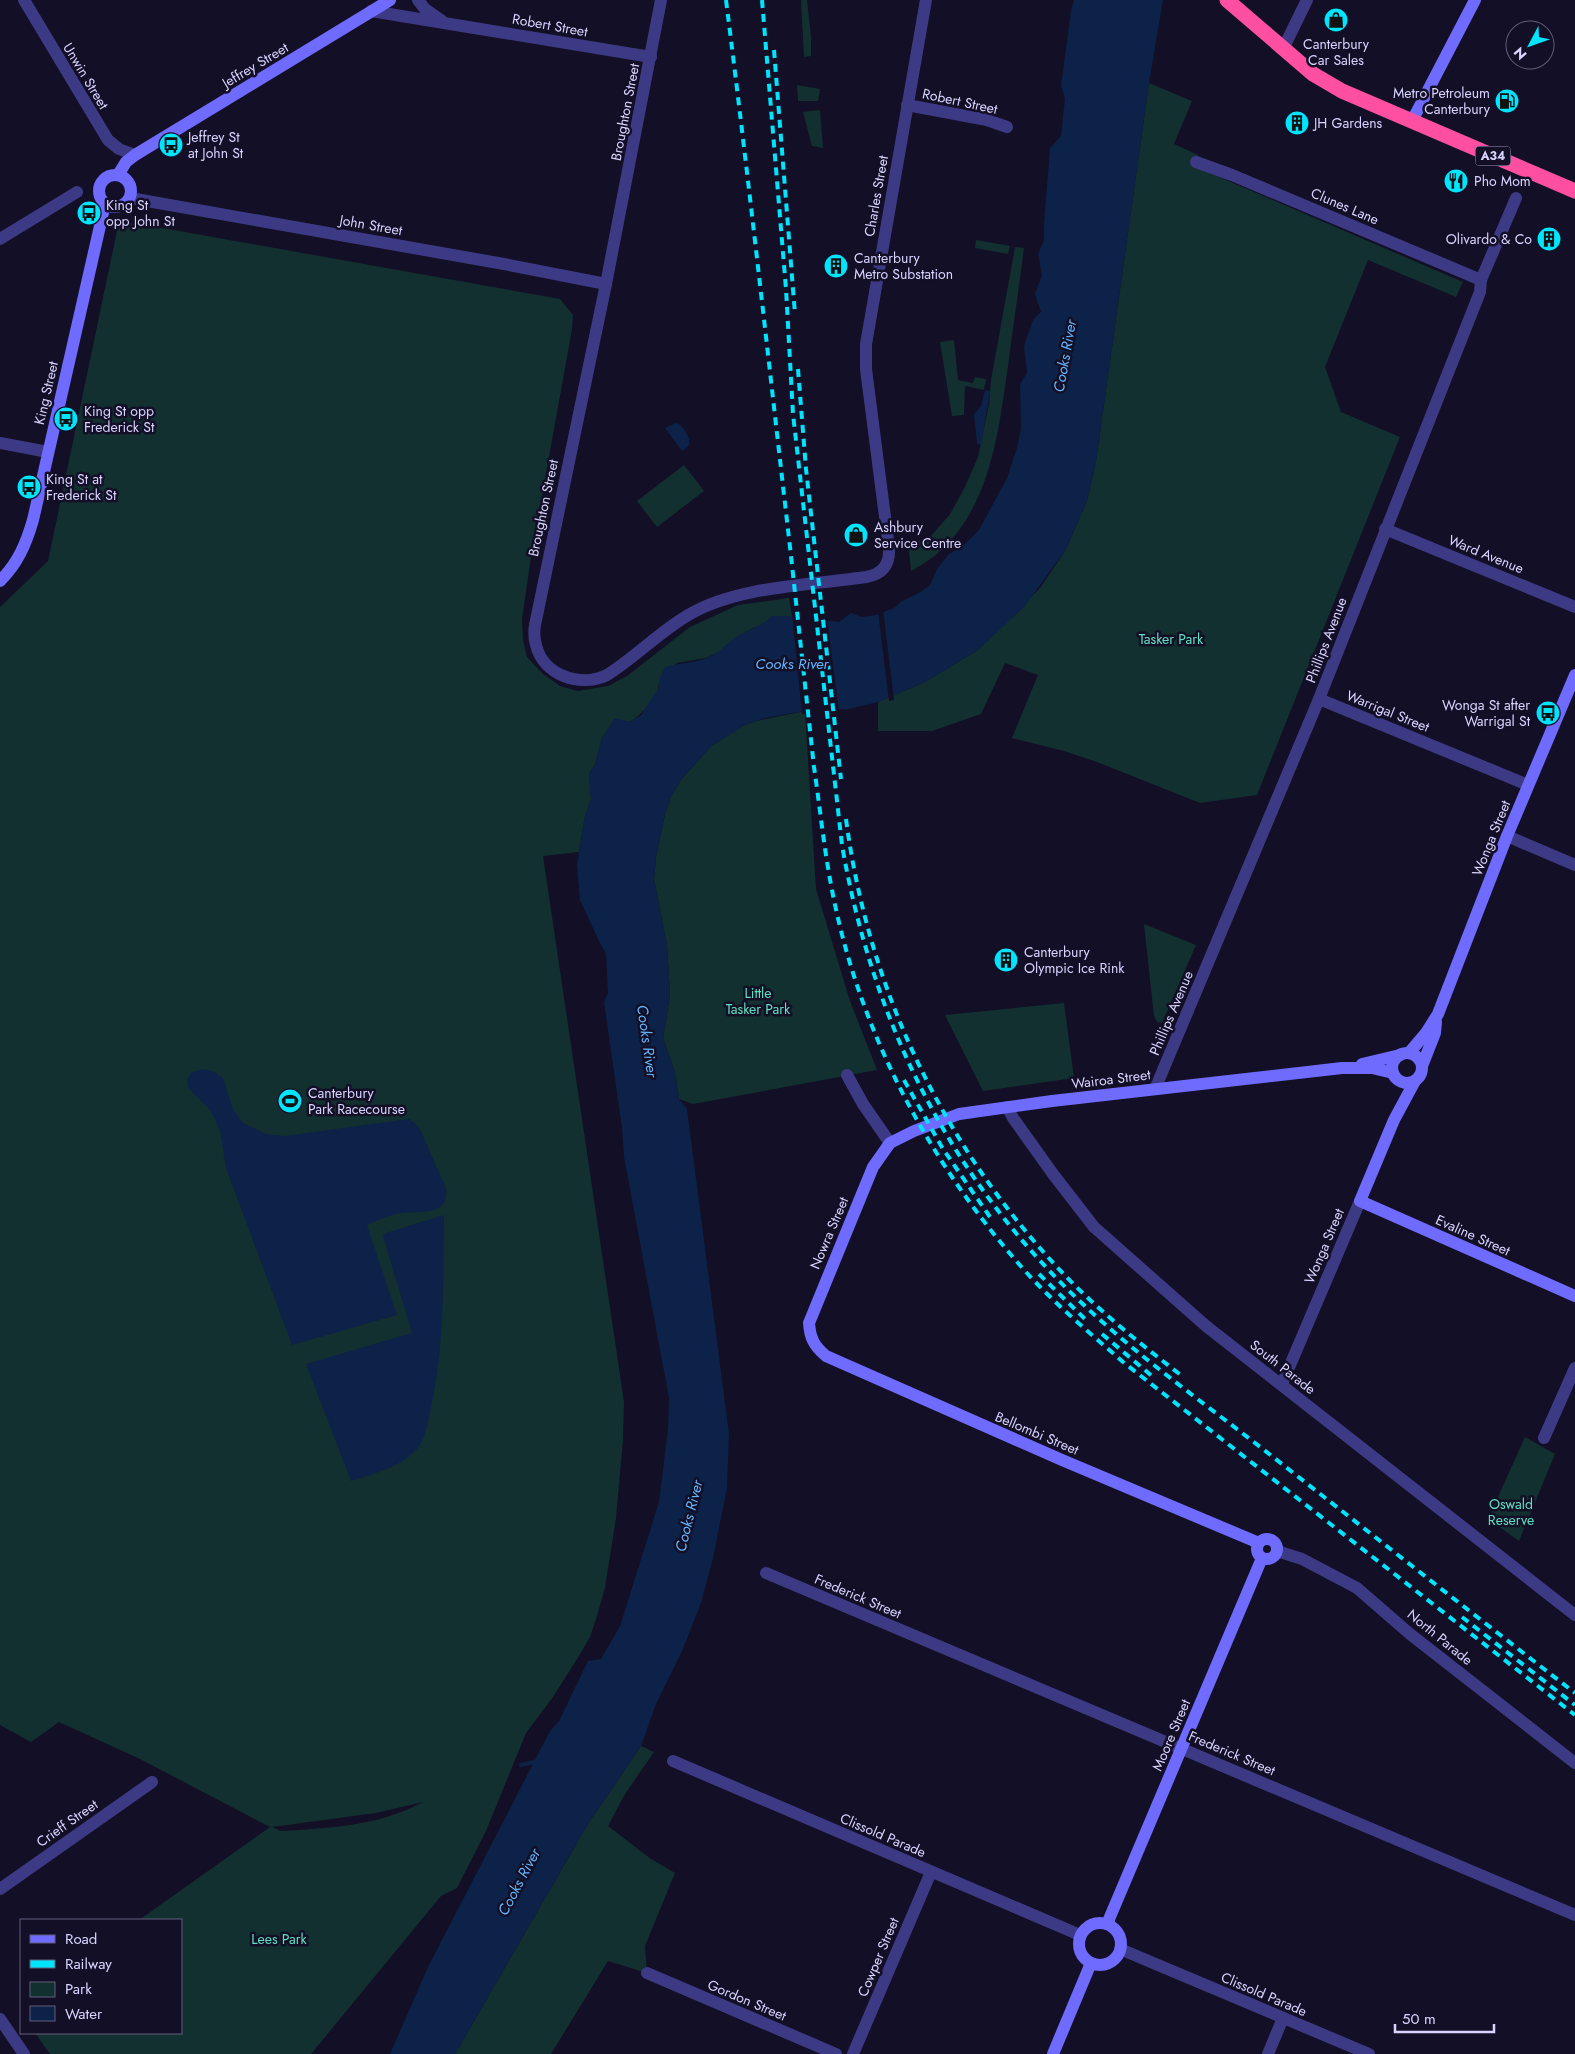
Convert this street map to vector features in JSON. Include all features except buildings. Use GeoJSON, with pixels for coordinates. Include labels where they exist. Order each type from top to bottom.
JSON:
{"type":"FeatureCollection","features":[{"type":"Feature","properties":{"kind":"highway","name":"A34"},"geometry":{"type":"LineString","coordinates":[[1227,0],[1314,74],[1342,91],[1575,191]]}},
{"type":"Feature","properties":{"kind":"street","name":"Unwin Street"},"geometry":{"type":"LineString","coordinates":[[24,0],[108,140],[119,149],[135,154]]}},
{"type":"Feature","properties":{"kind":"street","name":"Jeffrey Street"},"geometry":{"type":"LineString","coordinates":[[135,154],[390,0]]}},
{"type":"Feature","properties":{"kind":"street","name":"Robert Street"},"geometry":{"type":"LineString","coordinates":[[418,0],[425,9],[444,22]]}},
{"type":"Feature","properties":{"kind":"street","name":"Broughton Street"},"geometry":{"type":"LineString","coordinates":[[660,0],[651,57],[606,284],[536,620],[536,645],[544,662],[553,670],[572,679],[599,679],[615,670],[673,625],[704,607],[733,597],[778,588],[866,577],[878,573]]}},
{"type":"Feature","properties":{"kind":"street","name":"Charles Street"},"geometry":{"type":"LineString","coordinates":[[878,573],[886,565],[890,554],[866,369],[866,344],[926,0]]}},
{"type":"Feature","properties":{"kind":"street"},"geometry":{"type":"LineString","coordinates":[[1283,49],[1307,0]]}},
{"type":"Feature","properties":{"kind":"street"},"geometry":{"type":"LineString","coordinates":[[1412,121],[1475,0]]}},
{"type":"Feature","properties":{"kind":"street","name":"Robert Street"},"geometry":{"type":"LineString","coordinates":[[371,11],[651,57]]}},
{"type":"Feature","properties":{"kind":"street","name":"Robert Street"},"geometry":{"type":"LineString","coordinates":[[907,105],[984,120],[1007,127]]}},
{"type":"Feature","properties":{"kind":"street"},"geometry":{"type":"LineString","coordinates":[[118,175],[126,162],[135,154]]}},
{"type":"Feature","properties":{"kind":"street","name":"Clunes Lane"},"geometry":{"type":"LineString","coordinates":[[1196,162],[1232,175],[1481,280]]}},
{"type":"Feature","properties":{"kind":"street"},"geometry":{"type":"LineString","coordinates":[[118,175],[129,184],[131,193],[130,198],[119,207],[114,207],[105,204],[99,195],[100,184],[107,177],[118,175]]}},
{"type":"Feature","properties":{"kind":"street"},"geometry":{"type":"LineString","coordinates":[[0,238],[77,192]]}},
{"type":"Feature","properties":{"kind":"street","name":"John Street"},"geometry":{"type":"LineString","coordinates":[[130,198],[606,284]]}},
{"type":"Feature","properties":{"kind":"street","name":"Phillips Avenue"},"geometry":{"type":"LineString","coordinates":[[1155,1089],[1319,699],[1480,292],[1481,280],[1516,198]]}},
{"type":"Feature","properties":{"kind":"street","name":"King Street"},"geometry":{"type":"LineString","coordinates":[[0,581],[17,560],[25,546],[33,520],[105,204]]}},
{"type":"Feature","properties":{"kind":"street"},"geometry":{"type":"LineString","coordinates":[[0,443],[48,452]]}},
{"type":"Feature","properties":{"kind":"street","name":"Ward Avenue"},"geometry":{"type":"LineString","coordinates":[[1385,529],[1575,607]]}},
{"type":"Feature","properties":{"kind":"street","name":"Wonga Street"},"geometry":{"type":"LineString","coordinates":[[1404,1054],[1426,1033],[1438,1014],[1507,836],[1575,675]]}},
{"type":"Feature","properties":{"kind":"street","name":"Warrigal Street"},"geometry":{"type":"LineString","coordinates":[[1319,699],[1528,785]]}},
{"type":"Feature","properties":{"kind":"street"},"geometry":{"type":"LineString","coordinates":[[1507,836],[1575,865]]}},
{"type":"Feature","properties":{"kind":"street","name":"Wonga Street"},"geometry":{"type":"LineString","coordinates":[[1422,1066],[1435,1033],[1438,1014]]}},
{"type":"Feature","properties":{"kind":"street"},"geometry":{"type":"LineString","coordinates":[[1404,1054],[1418,1058],[1422,1066],[1420,1076],[1415,1081],[1408,1083],[1397,1077],[1394,1063],[1404,1054]]}},
{"type":"Feature","properties":{"kind":"street","name":"Wairoa Street"},"geometry":{"type":"LineString","coordinates":[[890,1143],[914,1131],[959,1114],[1342,1068],[1404,1054]]}},
{"type":"Feature","properties":{"kind":"street","name":"Wairoa Street"},"geometry":{"type":"LineString","coordinates":[[1342,1068],[1372,1068],[1397,1077]]}},
{"type":"Feature","properties":{"kind":"street"},"geometry":{"type":"LineString","coordinates":[[847,1075],[863,1104],[890,1143]]}},
{"type":"Feature","properties":{"kind":"street","name":"Wonga Street"},"geometry":{"type":"LineString","coordinates":[[1394,1120],[1397,1077]]}},
{"type":"Feature","properties":{"kind":"street","name":"Wonga Street"},"geometry":{"type":"LineString","coordinates":[[1282,1384],[1394,1120],[1415,1081]]}},
{"type":"Feature","properties":{"kind":"street","name":"South Parade"},"geometry":{"type":"LineString","coordinates":[[1007,1107],[1053,1174],[1094,1227],[1206,1326],[1575,1615]]}},
{"type":"Feature","properties":{"kind":"street","name":"Nowra Street"},"geometry":{"type":"LineString","coordinates":[[812,1339],[809,1322],[813,1310],[873,1167],[890,1143]]}},
{"type":"Feature","properties":{"kind":"street","name":"Evaline Street"},"geometry":{"type":"LineString","coordinates":[[1360,1201],[1575,1296]]}},
{"type":"Feature","properties":{"kind":"street","name":"Bellombi Street"},"geometry":{"type":"LineString","coordinates":[[812,1339],[818,1349],[826,1356],[861,1372],[1259,1543]]}},
{"type":"Feature","properties":{"kind":"street"},"geometry":{"type":"LineString","coordinates":[[1544,1438],[1575,1368]]}},
{"type":"Feature","properties":{"kind":"street"},"geometry":{"type":"LineString","coordinates":[[1265,1539],[1272,1540],[1277,1551],[1270,1559],[1262,1558],[1256,1550],[1259,1543],[1265,1539]]}},
{"type":"Feature","properties":{"kind":"street","name":"North Parade"},"geometry":{"type":"LineString","coordinates":[[1277,1551],[1302,1558],[1356,1588],[1410,1634],[1575,1763]]}},
{"type":"Feature","properties":{"kind":"street","name":"Moore Street"},"geometry":{"type":"LineString","coordinates":[[1107,1924],[1262,1558]]}},
{"type":"Feature","properties":{"kind":"street","name":"Frederick Street"},"geometry":{"type":"LineString","coordinates":[[766,1573],[1575,1915]]}},
{"type":"Feature","properties":{"kind":"street","name":"Clissold Parade"},"geometry":{"type":"LineString","coordinates":[[673,1762],[1080,1936]]}},
{"type":"Feature","properties":{"kind":"street","name":"Crieff Street"},"geometry":{"type":"LineString","coordinates":[[0,1889],[152,1782]]}},
{"type":"Feature","properties":{"kind":"street","name":"Cowper Street"},"geometry":{"type":"LineString","coordinates":[[853,2054],[931,1872]]}},
{"type":"Feature","properties":{"kind":"street"},"geometry":{"type":"LineString","coordinates":[[1090,1924],[1107,1924],[1114,1928],[1119,1936],[1120,1950],[1114,1960],[1105,1964],[1091,1963],[1085,1959],[1079,1949],[1080,1936],[1090,1924]]}},
{"type":"Feature","properties":{"kind":"street","name":"Clissold Parade"},"geometry":{"type":"LineString","coordinates":[[1120,1950],[1369,2054]]}},
{"type":"Feature","properties":{"kind":"street"},"geometry":{"type":"LineString","coordinates":[[1052,2054],[1091,1963]]}},
{"type":"Feature","properties":{"kind":"street","name":"Gordon Street"},"geometry":{"type":"LineString","coordinates":[[647,1973],[836,2054]]}},
{"type":"Feature","properties":{"kind":"street"},"geometry":{"type":"LineString","coordinates":[[1268,2054],[1283,2018]]}},
{"type":"Feature","properties":{"kind":"street"},"geometry":{"type":"LineString","coordinates":[[0,2019],[24,2054]]}},
{"type":"Feature","properties":{"kind":"green space"},"geometry":{"type":"Polygon","coordinates":[[[801,0],[807,0],[811,37],[811,56],[804,57],[801,0]]]}},
{"type":"Feature","properties":{"kind":"green space","name":"Tasker Park"},"geometry":{"type":"Polygon","coordinates":[[[1149,83],[1192,101],[1174,144],[1198,155],[1194,166],[1463,282],[1456,297],[1368,260],[1325,367],[1341,412],[1400,437],[1257,795],[1200,803],[1097,762],[1064,751],[1012,738],[1038,675],[1005,663],[981,714],[932,731],[878,731],[878,702],[923,683],[978,650],[1040,588],[1065,551],[1087,501],[1096,461],[1149,83]]]}},
{"type":"Feature","properties":{"kind":"green space"},"geometry":{"type":"Polygon","coordinates":[[[797,85],[820,89],[818,101],[798,101],[797,85]]]}},
{"type":"Feature","properties":{"kind":"green space"},"geometry":{"type":"Polygon","coordinates":[[[820,110],[823,148],[812,146],[803,112],[820,110]]]}},
{"type":"Feature","properties":{"kind":"green space","name":"Canterbury Park Racecourse"},"geometry":{"type":"Polygon","coordinates":[[[129,222],[560,299],[573,315],[572,329],[531,557],[522,619],[523,640],[527,657],[543,674],[560,686],[578,691],[608,686],[627,676],[690,627],[738,605],[789,598],[792,616],[772,617],[763,625],[735,638],[723,650],[706,658],[677,663],[659,679],[659,685],[654,698],[640,714],[630,722],[615,719],[602,738],[595,765],[589,774],[591,799],[585,816],[579,852],[543,856],[624,1402],[623,1440],[616,1518],[605,1588],[590,1637],[553,1697],[526,1733],[486,1831],[457,1888],[441,1896],[311,2054],[50,2054],[36,2034],[182,2034],[182,1919],[140,1919],[270,1827],[140,1759],[59,1722],[31,1742],[0,1725],[0,607],[48,561],[118,226],[127,228],[129,222]],[[423,1802],[376,1813],[272,1827],[281,1831],[336,1827],[389,1816],[423,1802]]]}},
{"type":"Feature","properties":{"kind":"green space"},"geometry":{"type":"Polygon","coordinates":[[[976,240],[1010,246],[1008,254],[975,248],[976,240]]]}},
{"type":"Feature","properties":{"kind":"green space"},"geometry":{"type":"Polygon","coordinates":[[[1015,247],[1024,248],[1008,366],[993,454],[973,509],[957,533],[937,554],[911,571],[908,541],[923,541],[932,535],[950,514],[965,487],[978,457],[989,404],[991,380],[1015,247]]]}},
{"type":"Feature","properties":{"kind":"green space"},"geometry":{"type":"Polygon","coordinates":[[[954,340],[958,380],[973,383],[975,377],[986,379],[984,390],[965,386],[964,415],[952,416],[940,342],[954,340]]]}},
{"type":"Feature","properties":{"kind":"green space"},"geometry":{"type":"Polygon","coordinates":[[[684,465],[704,491],[657,527],[637,501],[684,465]]]}},
{"type":"Feature","properties":{"kind":"green space","name":"Little Tasker Park"},"geometry":{"type":"Polygon","coordinates":[[[805,711],[816,889],[850,1001],[877,1070],[693,1104],[679,1099],[675,1073],[663,1038],[670,995],[667,946],[654,879],[656,857],[665,814],[671,797],[680,781],[711,746],[745,725],[805,711]]]}},
{"type":"Feature","properties":{"kind":"green space"},"geometry":{"type":"Polygon","coordinates":[[[1144,924],[1196,945],[1162,1023],[1157,1022],[1154,1016],[1144,924]]]}},
{"type":"Feature","properties":{"kind":"green space"},"geometry":{"type":"Polygon","coordinates":[[[1064,1003],[1074,1078],[983,1091],[945,1015],[1064,1003]]]}},
{"type":"Feature","properties":{"kind":"green space","name":"Oswald Reserve"},"geometry":{"type":"Polygon","coordinates":[[[1525,1437],[1555,1454],[1519,1541],[1488,1519],[1525,1437]]]}},
{"type":"Feature","properties":{"kind":"green space"},"geometry":{"type":"Polygon","coordinates":[[[641,1746],[654,1752],[625,1794],[608,1826],[651,1859],[675,1873],[645,1946],[647,1973],[608,1961],[551,2054],[455,2054],[589,1822],[641,1746]]]}},
{"type":"Feature","properties":{"kind":"water","name":"Cooks River"},"geometry":{"type":"Polygon","coordinates":[[[1074,0],[1163,0],[1149,83],[1096,461],[1087,501],[1065,551],[1024,607],[978,650],[923,683],[878,702],[849,709],[805,711],[765,718],[745,725],[711,746],[680,781],[671,797],[665,814],[656,857],[654,879],[667,946],[670,995],[663,1038],[675,1073],[679,1099],[687,1109],[729,1434],[727,1488],[713,1558],[701,1603],[682,1651],[656,1704],[641,1746],[589,1822],[455,2054],[390,2054],[428,1967],[550,1731],[559,1721],[588,1661],[601,1659],[620,1626],[659,1502],[668,1429],[669,1398],[624,1157],[622,1128],[604,1002],[608,993],[606,954],[580,900],[577,865],[585,816],[591,799],[589,774],[595,765],[602,738],[615,718],[630,722],[641,715],[659,687],[659,679],[665,667],[707,658],[718,652],[735,638],[772,616],[792,616],[839,622],[851,613],[862,617],[876,615],[894,608],[902,601],[930,585],[937,569],[949,554],[964,545],[979,530],[1007,478],[1021,429],[1020,384],[1027,373],[1024,346],[1033,320],[1041,312],[1035,294],[1042,275],[1038,254],[1044,240],[1050,148],[1061,136],[1065,98],[1061,86],[1074,0]]]}},
{"type":"Feature","properties":{"kind":"water"},"geometry":{"type":"Polygon","coordinates":[[[985,390],[990,391],[981,445],[977,444],[974,414],[981,406],[985,390]]]}},
{"type":"Feature","properties":{"kind":"water"},"geometry":{"type":"Polygon","coordinates":[[[675,423],[683,428],[689,439],[689,445],[682,451],[665,428],[675,423]]]}},
{"type":"Feature","properties":{"kind":"water"},"geometry":{"type":"Polygon","coordinates":[[[204,1069],[215,1072],[223,1078],[233,1109],[243,1123],[266,1134],[285,1136],[409,1119],[419,1127],[446,1188],[444,1204],[433,1211],[404,1213],[380,1219],[367,1225],[397,1315],[292,1345],[226,1168],[220,1130],[210,1110],[188,1088],[187,1079],[192,1072],[204,1069]]]}},
{"type":"Feature","properties":{"kind":"water"},"geometry":{"type":"Polygon","coordinates":[[[444,1215],[441,1339],[435,1388],[424,1437],[416,1450],[394,1466],[351,1481],[306,1364],[412,1333],[383,1236],[386,1233],[444,1215]]]}},
{"type":"Feature","properties":{"kind":"pier"},"geometry":{"type":"Polygon","coordinates":[[[883,609],[894,700],[889,701],[878,611],[883,609]]]}},
{"type":"Feature","properties":{"kind":"pier"},"geometry":{"type":"Polygon","coordinates":[[[792,613],[827,617],[839,712],[802,714],[792,613]]]}},
{"type":"Feature","properties":{"kind":"waterway"},"geometry":{"type":"LineString","coordinates":[[521,1765],[538,1761]]}},
{"type":"Feature","properties":{"kind":"railway"},"geometry":{"type":"LineString","coordinates":[[726,0],[759,274],[814,767],[832,890],[844,943],[860,995],[880,1045],[903,1094],[930,1142],[959,1187],[991,1231],[1037,1284],[1061,1307],[1123,1362],[1575,1715]]}},
{"type":"Feature","properties":{"kind":"railway"},"geometry":{"type":"LineString","coordinates":[[762,0],[786,289],[793,414],[842,845],[856,911],[875,976],[898,1038],[926,1098],[959,1154],[997,1209],[1039,1260],[1087,1308],[1155,1366],[1575,1693]]}},
{"type":"Feature","properties":{"kind":"railway"},"geometry":{"type":"LineString","coordinates":[[774,50],[795,314]]}},
{"type":"Feature","properties":{"kind":"railway"},"geometry":{"type":"LineString","coordinates":[[798,369],[806,469],[841,779]]}},
{"type":"Feature","properties":{"kind":"railway"},"geometry":{"type":"LineString","coordinates":[[846,819],[857,881],[872,942],[892,1002],[916,1059],[945,1115],[978,1168],[1016,1219],[1057,1267],[1101,1310],[1182,1376]]}},
{"type":"Feature","properties":{"kind":"railway"},"geometry":{"type":"LineString","coordinates":[[904,1080],[943,1149],[990,1217]]}},
{"type":"Feature","properties":{"kind":"railway"},"geometry":{"type":"LineString","coordinates":[[1039,1274],[1089,1323]]}},
{"type":"Feature","properties":{"kind":"railway"},"geometry":{"type":"LineString","coordinates":[[1102,1334],[1152,1376]]}},
{"type":"Feature","properties":{"kind":"railway"},"geometry":{"type":"LineString","coordinates":[[1462,1617],[1575,1705]]}},
{"type":"Feature","properties":{"kind":"place","name":"Canterbury Car Sales"},"geometry":{"type":"Point","coordinates":[1336,20]}},
{"type":"Feature","properties":{"kind":"place","name":"Metro Petroleum Canterbury"},"geometry":{"type":"Point","coordinates":[1507,101]}},
{"type":"Feature","properties":{"kind":"place","name":"JH Gardens"},"geometry":{"type":"Point","coordinates":[1297,123]}},
{"type":"Feature","properties":{"kind":"place","name":"Jeffrey St at John St"},"geometry":{"type":"Point","coordinates":[171,145]}},
{"type":"Feature","properties":{"kind":"place","name":"Pho Mom"},"geometry":{"type":"Point","coordinates":[1456,181]}},
{"type":"Feature","properties":{"kind":"place","name":"King St opp John St"},"geometry":{"type":"Point","coordinates":[89,213]}},
{"type":"Feature","properties":{"kind":"place","name":"Olivardo & Co"},"geometry":{"type":"Point","coordinates":[1549,239]}},
{"type":"Feature","properties":{"kind":"place","name":"Canterbury Metro Substation"},"geometry":{"type":"Point","coordinates":[836,266]}},
{"type":"Feature","properties":{"kind":"place","name":"King St opp Frederick St"},"geometry":{"type":"Point","coordinates":[66,419]}},
{"type":"Feature","properties":{"kind":"place","name":"King St at Frederick St"},"geometry":{"type":"Point","coordinates":[29,487]}},
{"type":"Feature","properties":{"kind":"place","name":"Ashbury Service Centre"},"geometry":{"type":"Point","coordinates":[856,535]}},
{"type":"Feature","properties":{"kind":"place","name":"Wonga St after Warrigal St"},"geometry":{"type":"Point","coordinates":[1548,713]}},
{"type":"Feature","properties":{"kind":"place","name":"Canterbury Olympic Ice Rink"},"geometry":{"type":"Point","coordinates":[1006,960]}},
{"type":"Feature","properties":{"kind":"place","name":"Canterbury Park Racecourse"},"geometry":{"type":"Point","coordinates":[290,1101]}},
{"type":"Feature","properties":{"kind":"park label","name":"Lees Park"},"geometry":{"type":"Point","coordinates":[279,1939]}}]}
